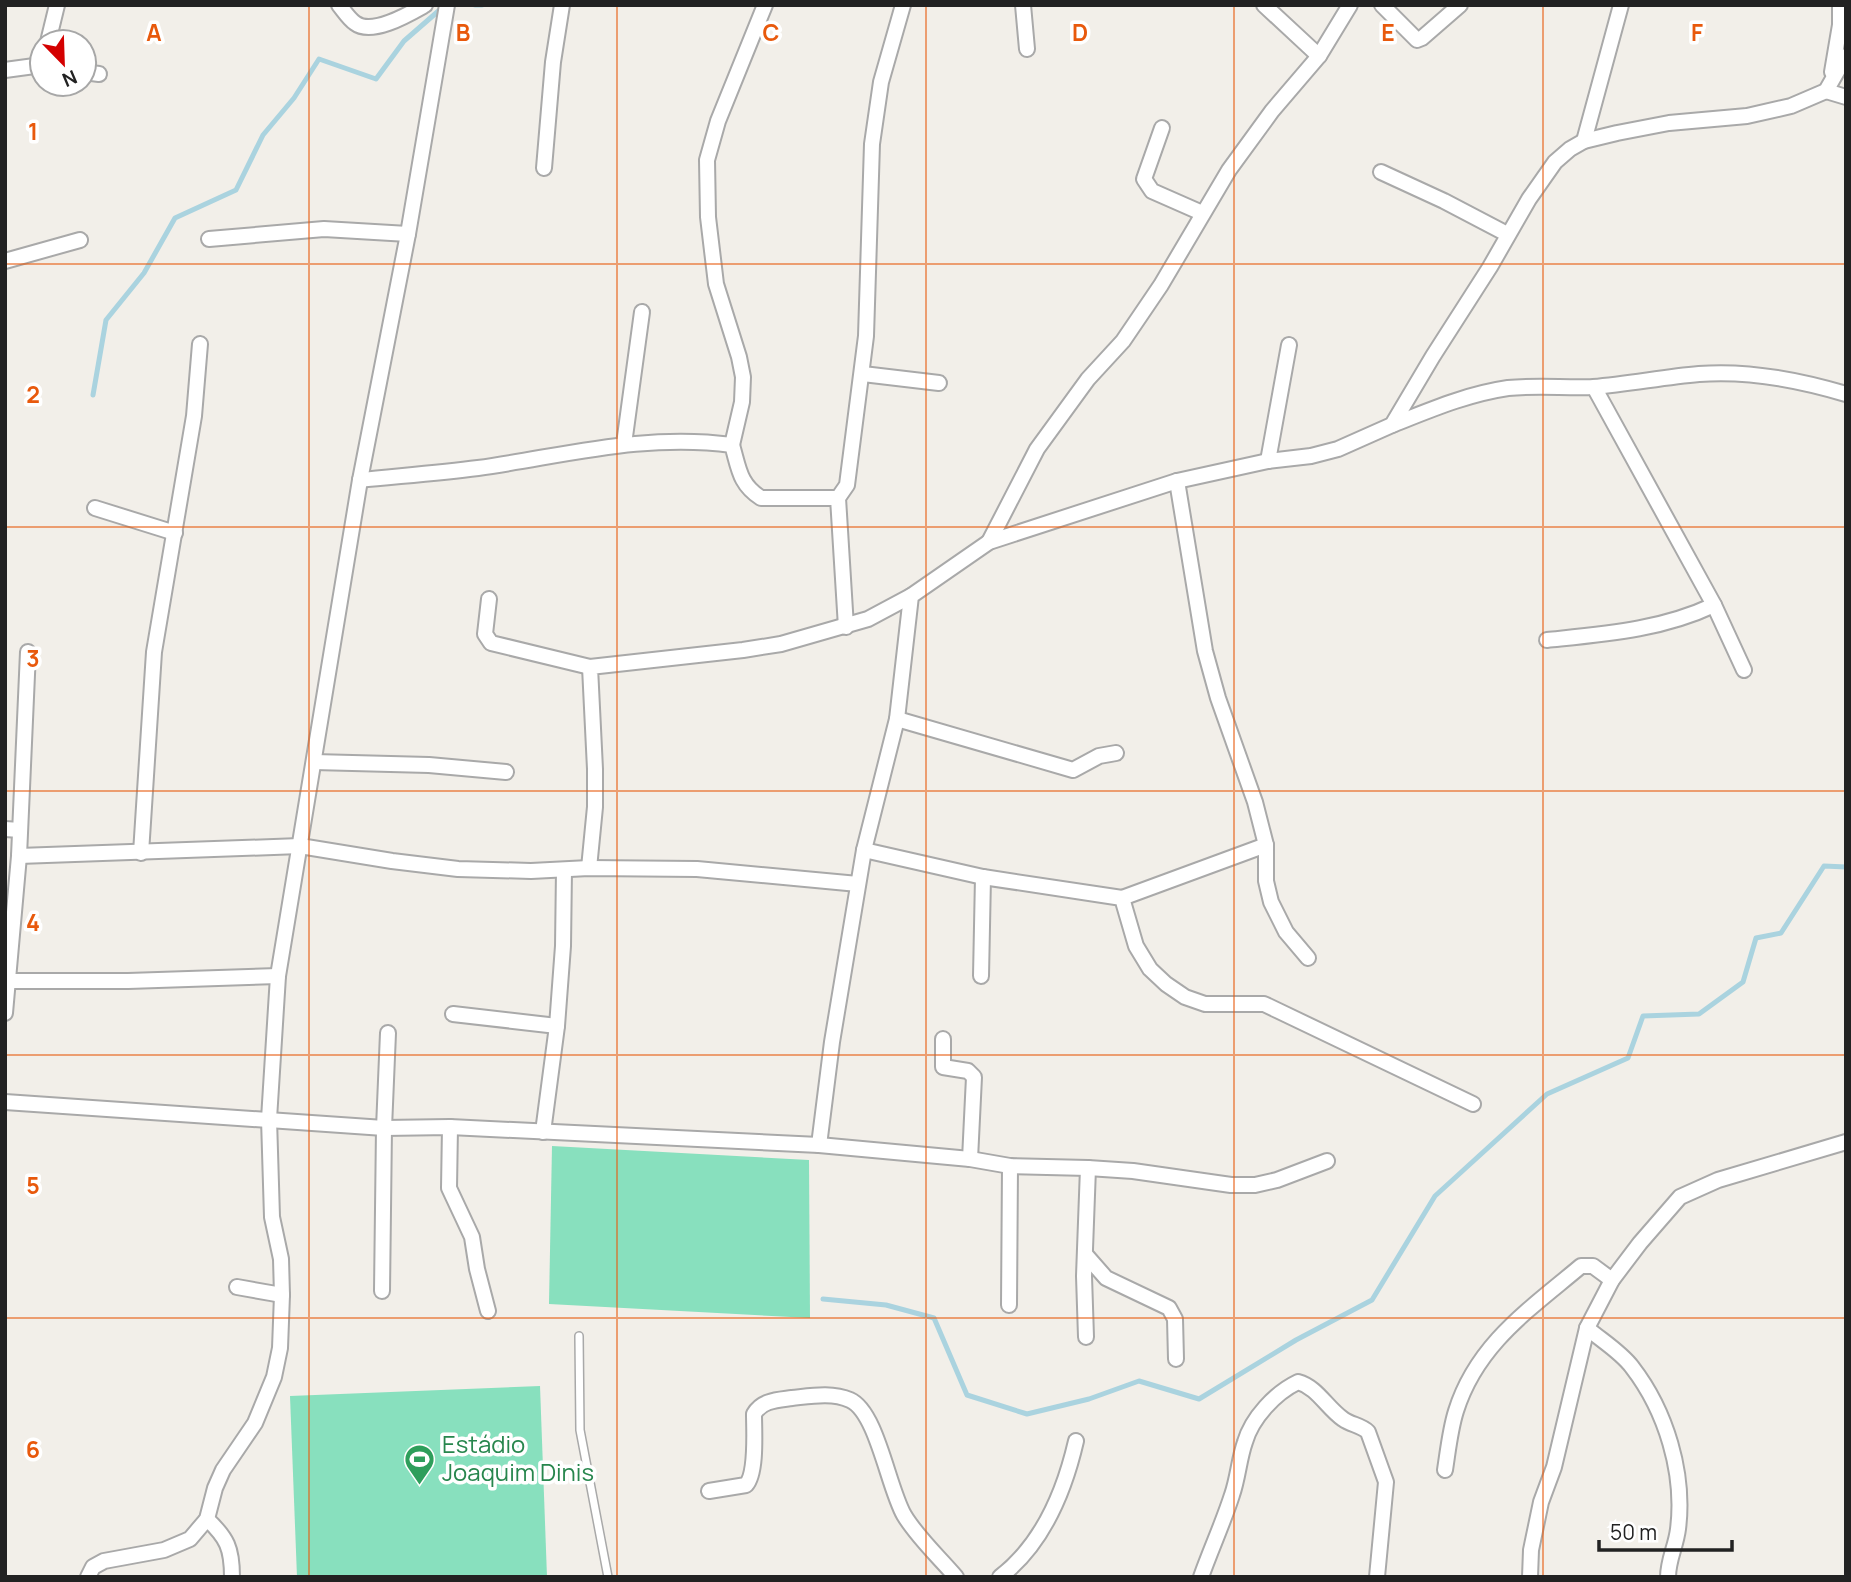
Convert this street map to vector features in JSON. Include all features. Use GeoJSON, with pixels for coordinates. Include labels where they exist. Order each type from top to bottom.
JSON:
{"type":"FeatureCollection","features":[{"type":"Feature","properties":{"kind":"street"},"geometry":{"type":"LineString","coordinates":[[51,28],[57,5]]}},
{"type":"Feature","properties":{"kind":"street"},"geometry":{"type":"LineString","coordinates":[[339,5],[356,24],[364,27],[384,25],[425,5]]}},
{"type":"Feature","properties":{"kind":"street"},"geometry":{"type":"LineString","coordinates":[[88,1577],[93,1567],[104,1561],[164,1550],[190,1539],[207,1519],[223,1470],[255,1423],[274,1377],[280,1348],[282,1295],[281,1259],[272,1217],[269,1119],[278,975],[360,480],[408,234],[447,5]]}},
{"type":"Feature","properties":{"kind":"street"},"geometry":{"type":"LineString","coordinates":[[544,168],[553,62],[562,5]]}},
{"type":"Feature","properties":{"kind":"street"},"geometry":{"type":"LineString","coordinates":[[765,5],[718,121],[707,160],[708,217],[716,284],[743,377],[742,402],[732,445],[743,483],[750,492],[761,498],[838,498]]}},
{"type":"Feature","properties":{"kind":"street"},"geometry":{"type":"LineString","coordinates":[[846,627],[838,498],[848,485],[863,374],[869,286],[872,144],[881,82],[903,5]]}},
{"type":"Feature","properties":{"kind":"street"},"geometry":{"type":"LineString","coordinates":[[1023,5],[1027,49]]}},
{"type":"Feature","properties":{"kind":"street"},"geometry":{"type":"LineString","coordinates":[[1264,5],[1319,55]]}},
{"type":"Feature","properties":{"kind":"street"},"geometry":{"type":"LineString","coordinates":[[989,542],[1037,449],[1088,379],[1123,341],[1161,285],[1228,170],[1272,111],[1319,55],[1350,5]]}},
{"type":"Feature","properties":{"kind":"street"},"geometry":{"type":"LineString","coordinates":[[1382,5],[1417,40],[1460,5]]}},
{"type":"Feature","properties":{"kind":"street"},"geometry":{"type":"LineString","coordinates":[[1584,141],[1621,5]]}},
{"type":"Feature","properties":{"kind":"street"},"geometry":{"type":"LineString","coordinates":[[1829,86],[1840,25],[1840,5]]}},
{"type":"Feature","properties":{"kind":"street"},"geometry":{"type":"LineString","coordinates":[[1392,425],[1490,267],[1507,234],[1555,162],[1570,149],[1584,141],[1670,123],[1746,116],[1791,106],[1829,86],[1846,56]]}},
{"type":"Feature","properties":{"kind":"street"},"geometry":{"type":"LineString","coordinates":[[5,70],[28,66]]}},
{"type":"Feature","properties":{"kind":"street"},"geometry":{"type":"LineString","coordinates":[[1829,86],[1846,97]]}},
{"type":"Feature","properties":{"kind":"street"},"geometry":{"type":"LineString","coordinates":[[1162,128],[1144,178],[1152,191],[1202,214]]}},
{"type":"Feature","properties":{"kind":"street"},"geometry":{"type":"LineString","coordinates":[[1381,172],[1507,234]]}},
{"type":"Feature","properties":{"kind":"street"},"geometry":{"type":"LineString","coordinates":[[209,239],[324,229],[408,234]]}},
{"type":"Feature","properties":{"kind":"street"},"geometry":{"type":"LineString","coordinates":[[5,261],[80,240]]}},
{"type":"Feature","properties":{"kind":"street"},"geometry":{"type":"LineString","coordinates":[[624,444],[642,312]]}},
{"type":"Feature","properties":{"kind":"street"},"geometry":{"type":"LineString","coordinates":[[141,853],[154,652],[194,416],[200,344]]}},
{"type":"Feature","properties":{"kind":"street"},"geometry":{"type":"LineString","coordinates":[[1268,461],[1289,345]]}},
{"type":"Feature","properties":{"kind":"street"},"geometry":{"type":"LineString","coordinates":[[863,374],[939,383]]}},
{"type":"Feature","properties":{"kind":"street"},"geometry":{"type":"LineString","coordinates":[[489,599],[485,634],[491,643],[590,667],[743,650],[781,644],[868,619],[911,596],[989,542],[1177,481],[1338,449],[1441,405],[1480,393],[1511,388],[1594,387],[1702,374],[1759,376],[1806,382],[1846,394]]}},
{"type":"Feature","properties":{"kind":"street"},"geometry":{"type":"LineString","coordinates":[[1594,387],[1714,605],[1744,670]]}},
{"type":"Feature","properties":{"kind":"street"},"geometry":{"type":"LineString","coordinates":[[360,480],[477,468],[624,444],[673,440],[732,445]]}},
{"type":"Feature","properties":{"kind":"street"},"geometry":{"type":"LineString","coordinates":[[1177,481],[1205,651],[1218,698],[1255,802],[1265,845],[1265,872],[1270,902],[1286,932],[1308,958]]}},
{"type":"Feature","properties":{"kind":"street"},"geometry":{"type":"LineString","coordinates":[[95,508],[174,533]]}},
{"type":"Feature","properties":{"kind":"street"},"geometry":{"type":"LineString","coordinates":[[819,1145],[832,1042],[864,850],[897,719],[911,596]]}},
{"type":"Feature","properties":{"kind":"street"},"geometry":{"type":"LineString","coordinates":[[1547,640],[1646,628],[1693,615],[1714,605]]}},
{"type":"Feature","properties":{"kind":"street"},"geometry":{"type":"LineString","coordinates":[[5,1013],[19,856],[28,652]]}},
{"type":"Feature","properties":{"kind":"street"},"geometry":{"type":"LineString","coordinates":[[589,868],[596,769],[590,667]]}},
{"type":"Feature","properties":{"kind":"street"},"geometry":{"type":"LineString","coordinates":[[897,719],[1073,770],[1099,756],[1116,753]]}},
{"type":"Feature","properties":{"kind":"street"},"geometry":{"type":"LineString","coordinates":[[314,762],[429,765],[506,772]]}},
{"type":"Feature","properties":{"kind":"street"},"geometry":{"type":"LineString","coordinates":[[5,829],[20,830]]}},
{"type":"Feature","properties":{"kind":"street"},"geometry":{"type":"LineString","coordinates":[[864,850],[983,877],[1122,898],[1265,845]]}},
{"type":"Feature","properties":{"kind":"street"},"geometry":{"type":"LineString","coordinates":[[19,856],[300,846],[458,869],[697,869],[858,884]]}},
{"type":"Feature","properties":{"kind":"street"},"geometry":{"type":"LineString","coordinates":[[543,1132],[558,1026],[564,870]]}},
{"type":"Feature","properties":{"kind":"street"},"geometry":{"type":"LineString","coordinates":[[981,976],[983,877]]}},
{"type":"Feature","properties":{"kind":"street"},"geometry":{"type":"LineString","coordinates":[[1122,898],[1136,946],[1150,969],[1185,997],[1205,1004],[1264,1004],[1473,1104]]}},
{"type":"Feature","properties":{"kind":"street"},"geometry":{"type":"LineString","coordinates":[[7,981],[128,981],[278,975]]}},
{"type":"Feature","properties":{"kind":"street"},"geometry":{"type":"LineString","coordinates":[[453,1014],[558,1026]]}},
{"type":"Feature","properties":{"kind":"street"},"geometry":{"type":"LineString","coordinates":[[382,1291],[388,1034]]}},
{"type":"Feature","properties":{"kind":"street"},"geometry":{"type":"LineString","coordinates":[[943,1039],[943,1067],[968,1071],[974,1077],[970,1159]]}},
{"type":"Feature","properties":{"kind":"street"},"geometry":{"type":"LineString","coordinates":[[5,1102],[384,1128],[450,1127],[819,1145],[970,1159],[1010,1166],[1088,1168],[1231,1185],[1255,1185],[1277,1180],[1327,1161]]}},
{"type":"Feature","properties":{"kind":"street"},"geometry":{"type":"LineString","coordinates":[[450,1127],[449,1188],[472,1237],[488,1311]]}},
{"type":"Feature","properties":{"kind":"street"},"geometry":{"type":"LineString","coordinates":[[1530,1577],[1531,1550],[1541,1502],[1554,1466],[1587,1328],[1612,1280],[1680,1197],[1729,1176],[1846,1142]]}},
{"type":"Feature","properties":{"kind":"street"},"geometry":{"type":"LineString","coordinates":[[1009,1305],[1010,1166]]}},
{"type":"Feature","properties":{"kind":"street"},"geometry":{"type":"LineString","coordinates":[[1086,1337],[1088,1168]]}},
{"type":"Feature","properties":{"kind":"street"},"geometry":{"type":"LineString","coordinates":[[1085,1254],[1106,1278],[1169,1308],[1175,1319],[1176,1359]]}},
{"type":"Feature","properties":{"kind":"street"},"geometry":{"type":"LineString","coordinates":[[1445,1470],[1456,1410],[1469,1380],[1494,1341],[1581,1266],[1593,1266],[1612,1280]]}},
{"type":"Feature","properties":{"kind":"street"},"geometry":{"type":"LineString","coordinates":[[237,1287],[282,1295]]}},
{"type":"Feature","properties":{"kind":"street"},"geometry":{"type":"LineString","coordinates":[[1587,1328],[1631,1365],[1663,1416],[1679,1489],[1678,1532],[1668,1562],[1668,1577]]}},
{"type":"Feature","properties":{"kind":"street"},"geometry":{"type":"LineString","coordinates":[[1200,1577],[1234,1490],[1245,1441],[1252,1426],[1268,1406],[1298,1382],[1311,1388],[1341,1418],[1368,1433],[1386,1482],[1377,1577]]}},
{"type":"Feature","properties":{"kind":"street"},"geometry":{"type":"LineString","coordinates":[[709,1491],[746,1485],[749,1482],[752,1472],[754,1414],[758,1408],[776,1400],[817,1395],[850,1400],[866,1412],[905,1516],[956,1577]]}},
{"type":"Feature","properties":{"kind":"street"},"geometry":{"type":"LineString","coordinates":[[1000,1577],[1013,1566],[1052,1514],[1070,1467],[1076,1441]]}},
{"type":"Feature","properties":{"kind":"street"},"geometry":{"type":"LineString","coordinates":[[207,1519],[224,1535],[228,1544],[232,1577]]}},
{"type":"Feature","properties":{"kind":"lane"},"geometry":{"type":"LineString","coordinates":[[579,1336],[580,1430],[608,1577]]}},
{"type":"Feature","properties":{"kind":"green space"},"geometry":{"type":"Polygon","coordinates":[[[552,1146],[809,1160],[810,1318],[549,1304],[552,1146]]]}},
{"type":"Feature","properties":{"kind":"green space","name":"Estádio Joaquim Dinis"},"geometry":{"type":"Polygon","coordinates":[[[540,1386],[547,1577],[297,1577],[290,1396],[540,1386]]]}},
{"type":"Feature","properties":{"kind":"waterway"},"geometry":{"type":"LineString","coordinates":[[475,5],[482,5]]}},
{"type":"Feature","properties":{"kind":"waterway"},"geometry":{"type":"LineString","coordinates":[[93,395],[106,320],[144,273],[175,218],[236,190],[263,135],[294,98],[319,59],[376,79],[404,41],[443,7]]}},
{"type":"Feature","properties":{"kind":"waterway"},"geometry":{"type":"LineString","coordinates":[[823,1299],[886,1305],[934,1318],[967,1395],[1027,1414],[1089,1399],[1139,1381],[1199,1399],[1296,1340],[1372,1300],[1435,1196],[1547,1094],[1628,1058],[1643,1016],[1699,1014],[1743,982],[1756,938],[1781,933],[1824,866],[1846,867]]}},
{"type":"Feature","properties":{"kind":"place","name":"Estádio Joaquim Dinis"},"geometry":{"type":"Point","coordinates":[419,1486]}}]}
